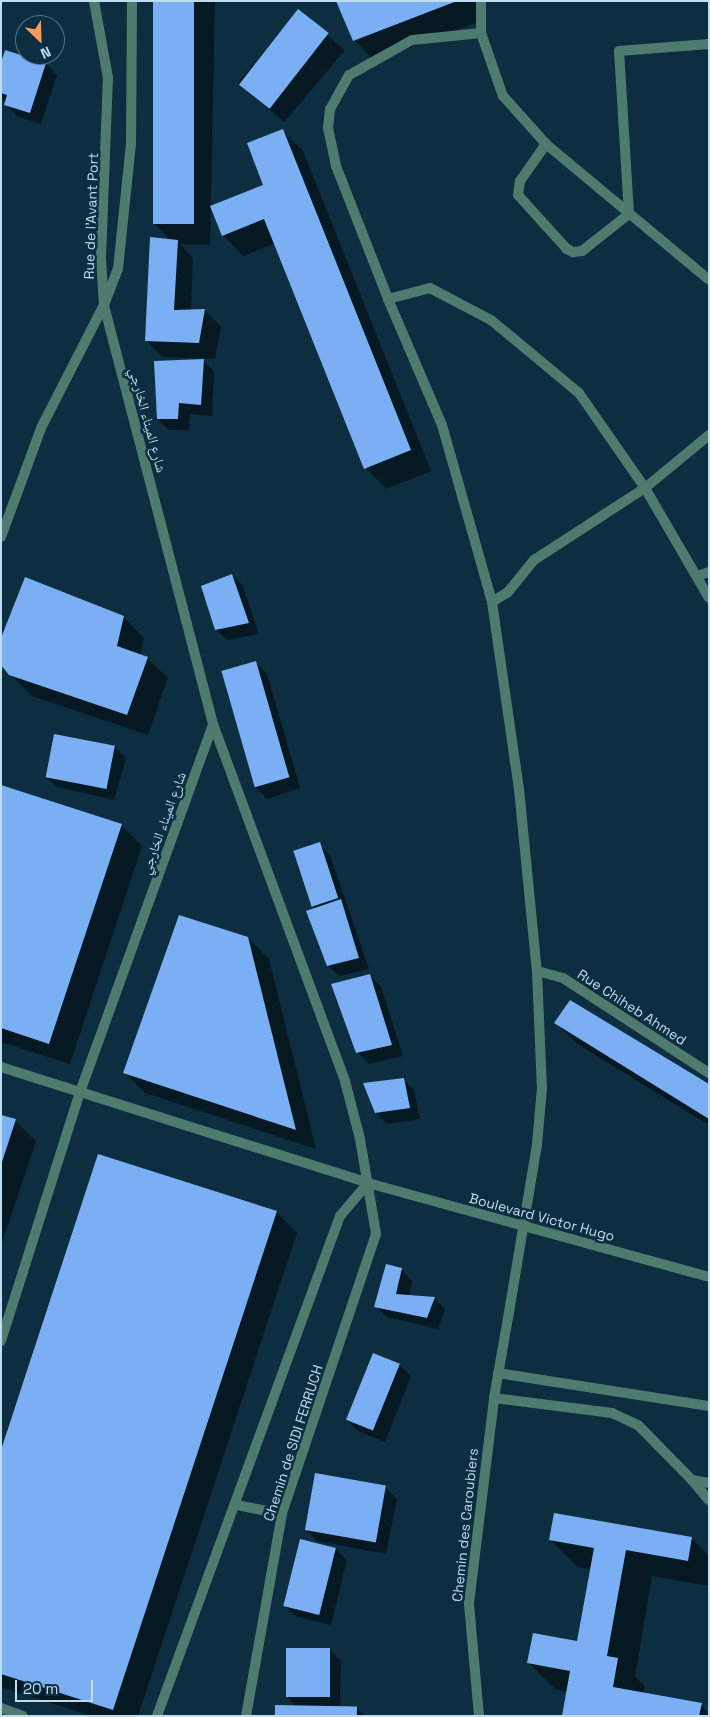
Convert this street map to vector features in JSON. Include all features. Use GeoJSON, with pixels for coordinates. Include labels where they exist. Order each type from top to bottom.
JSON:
{"type":"FeatureCollection","features":[{"type":"Feature","properties":{"kind":"street","name":"Rue de l'Avant Port"},"geometry":{"type":"LineString","coordinates":[[104,305],[121,258],[131,144],[132,1]]}},
{"type":"Feature","properties":{"kind":"street"},"geometry":{"type":"LineString","coordinates":[[481,1],[480,33],[503,96],[546,144],[709,280]]}},
{"type":"Feature","properties":{"kind":"street","name":"Rue de l'Avant Port"},"geometry":{"type":"LineString","coordinates":[[92,3],[108,78],[101,271],[104,305]]}},
{"type":"Feature","properties":{"kind":"street","name":"Chemin des Caroubiers"},"geometry":{"type":"LineString","coordinates":[[479,1716],[469,1603],[494,1398],[537,1144],[542,1088],[537,971],[519,789],[492,602],[442,426],[388,299],[330,148],[330,109],[349,75],[412,40],[480,33]]}},
{"type":"Feature","properties":{"kind":"street"},"geometry":{"type":"LineString","coordinates":[[629,214],[619,51],[709,44]]}},
{"type":"Feature","properties":{"kind":"street"},"geometry":{"type":"LineString","coordinates":[[546,144],[520,181],[518,195],[567,249],[574,252],[582,251],[629,214]]}},
{"type":"Feature","properties":{"kind":"street"},"geometry":{"type":"LineString","coordinates":[[388,299],[430,288],[491,320],[579,393],[646,488],[709,598]]}},
{"type":"Feature","properties":{"kind":"street"},"geometry":{"type":"LineString","coordinates":[[1,537],[41,428],[104,305]]}},
{"type":"Feature","properties":{"kind":"street","name":"شارع الميناء الخارجي"},"geometry":{"type":"LineString","coordinates":[[1,1341],[80,1092],[213,724],[104,305]]}},
{"type":"Feature","properties":{"kind":"street"},"geometry":{"type":"LineString","coordinates":[[492,602],[508,592],[534,560],[646,488],[709,435]]}},
{"type":"Feature","properties":{"kind":"street"},"geometry":{"type":"LineString","coordinates":[[697,576],[709,572]]}},
{"type":"Feature","properties":{"kind":"street","name":"Chemin de SIDI FERRUCH"},"geometry":{"type":"LineString","coordinates":[[213,724],[345,1081],[368,1183],[376,1234],[282,1514],[246,1716]]}},
{"type":"Feature","properties":{"kind":"street","name":"Rue Chiheb Ahmed"},"geometry":{"type":"LineString","coordinates":[[537,971],[563,978],[709,1073]]}},
{"type":"Feature","properties":{"kind":"street","name":"Boulevard Victor Hugo"},"geometry":{"type":"LineString","coordinates":[[1,1067],[368,1183],[709,1277]]}},
{"type":"Feature","properties":{"kind":"street"},"geometry":{"type":"LineString","coordinates":[[157,1716],[237,1505],[340,1216],[368,1183]]}},
{"type":"Feature","properties":{"kind":"street"},"geometry":{"type":"LineString","coordinates":[[498,1373],[709,1406]]}},
{"type":"Feature","properties":{"kind":"street"},"geometry":{"type":"LineString","coordinates":[[494,1398],[612,1413],[638,1425],[709,1500]]}},
{"type":"Feature","properties":{"kind":"street"},"geometry":{"type":"LineString","coordinates":[[692,1480],[709,1482]]}},
{"type":"Feature","properties":{"kind":"street"},"geometry":{"type":"LineString","coordinates":[[237,1505],[282,1514]]}},
{"type":"Feature","properties":{"kind":"street"},"geometry":{"type":"LineString","coordinates":[[1,1708],[23,1716]]}},
{"type":"Feature","properties":{"kind":"building"},"geometry":{"type":"Polygon","coordinates":[[[153,1],[194,1],[194,224],[153,224],[153,1]]]}},
{"type":"Feature","properties":{"kind":"building"},"geometry":{"type":"Polygon","coordinates":[[[336,1],[457,1],[353,41],[336,1]]]}},
{"type":"Feature","properties":{"kind":"building"},"geometry":{"type":"Polygon","coordinates":[[[298,9],[329,33],[270,109],[239,85],[298,9]]]}},
{"type":"Feature","properties":{"kind":"building"},"geometry":{"type":"Polygon","coordinates":[[[5,50],[15,53],[15,65],[45,65],[30,113],[4,105],[7,95],[1,93],[1,63],[5,50]]]}},
{"type":"Feature","properties":{"kind":"building"},"geometry":{"type":"Polygon","coordinates":[[[283,129],[411,450],[364,469],[264,219],[222,236],[210,206],[263,185],[247,143],[283,129]]]}},
{"type":"Feature","properties":{"kind":"building"},"geometry":{"type":"Polygon","coordinates":[[[150,237],[178,240],[174,310],[205,309],[199,343],[145,341],[150,237]]]}},
{"type":"Feature","properties":{"kind":"building"},"geometry":{"type":"Polygon","coordinates":[[[204,359],[201,405],[179,403],[178,419],[157,419],[154,361],[204,359]]]}},
{"type":"Feature","properties":{"kind":"building"},"geometry":{"type":"Polygon","coordinates":[[[232,574],[249,623],[215,630],[201,586],[232,574]]]}},
{"type":"Feature","properties":{"kind":"building"},"geometry":{"type":"Polygon","coordinates":[[[25,577],[124,616],[117,646],[148,657],[127,715],[9,675],[1,665],[1,638],[25,577]]]}},
{"type":"Feature","properties":{"kind":"building"},"geometry":{"type":"Polygon","coordinates":[[[256,661],[289,777],[255,787],[221,671],[256,661]]]}},
{"type":"Feature","properties":{"kind":"building"},"geometry":{"type":"Polygon","coordinates":[[[54,734],[115,746],[106,789],[46,777],[54,734]]]}},
{"type":"Feature","properties":{"kind":"building"},"geometry":{"type":"Polygon","coordinates":[[[1,785],[122,824],[49,1044],[1,1028],[1,785]]]}},
{"type":"Feature","properties":{"kind":"building"},"geometry":{"type":"Polygon","coordinates":[[[320,842],[338,898],[312,907],[293,851],[320,842]]]}},
{"type":"Feature","properties":{"kind":"building"},"geometry":{"type":"Polygon","coordinates":[[[341,899],[359,958],[327,966],[306,911],[341,899]]]}},
{"type":"Feature","properties":{"kind":"building"},"geometry":{"type":"Polygon","coordinates":[[[179,915],[248,937],[296,1130],[123,1073],[179,915]]]}},
{"type":"Feature","properties":{"kind":"building"},"geometry":{"type":"Polygon","coordinates":[[[370,974],[392,1045],[356,1053],[331,984],[370,974]]]}},
{"type":"Feature","properties":{"kind":"building"},"geometry":{"type":"Polygon","coordinates":[[[570,1000],[709,1084],[709,1119],[554,1023],[570,1000]]]}},
{"type":"Feature","properties":{"kind":"building"},"geometry":{"type":"Polygon","coordinates":[[[404,1078],[410,1108],[375,1113],[363,1083],[404,1078]]]}},
{"type":"Feature","properties":{"kind":"building"},"geometry":{"type":"Polygon","coordinates":[[[1,1115],[16,1119],[2,1162],[1,1162],[1,1115]]]}},
{"type":"Feature","properties":{"kind":"building"},"geometry":{"type":"Polygon","coordinates":[[[98,1154],[277,1211],[113,1710],[1,1674],[1,1450],[98,1154]]]}},
{"type":"Feature","properties":{"kind":"building"},"geometry":{"type":"Polygon","coordinates":[[[386,1264],[402,1268],[396,1294],[435,1297],[427,1318],[374,1307],[386,1264]]]}},
{"type":"Feature","properties":{"kind":"building"},"geometry":{"type":"Polygon","coordinates":[[[373,1353],[400,1364],[373,1431],[346,1420],[373,1353]]]}},
{"type":"Feature","properties":{"kind":"building"},"geometry":{"type":"Polygon","coordinates":[[[315,1473],[386,1486],[376,1543],[305,1530],[315,1473]]]}},
{"type":"Feature","properties":{"kind":"building"},"geometry":{"type":"Polygon","coordinates":[[[554,1513],[692,1537],[688,1561],[626,1550],[607,1656],[618,1658],[613,1687],[702,1703],[699,1716],[562,1716],[570,1671],[527,1663],[533,1633],[577,1641],[594,1548],[549,1540],[554,1513]]]}},
{"type":"Feature","properties":{"kind":"building"},"geometry":{"type":"Polygon","coordinates":[[[300,1539],[336,1548],[319,1615],[283,1606],[300,1539]]]}},
{"type":"Feature","properties":{"kind":"building"},"geometry":{"type":"Polygon","coordinates":[[[286,1648],[330,1648],[330,1697],[286,1697],[286,1648]]]}},
{"type":"Feature","properties":{"kind":"building"},"geometry":{"type":"Polygon","coordinates":[[[275,1705],[357,1706],[357,1716],[275,1716],[275,1705]]]}}]}
